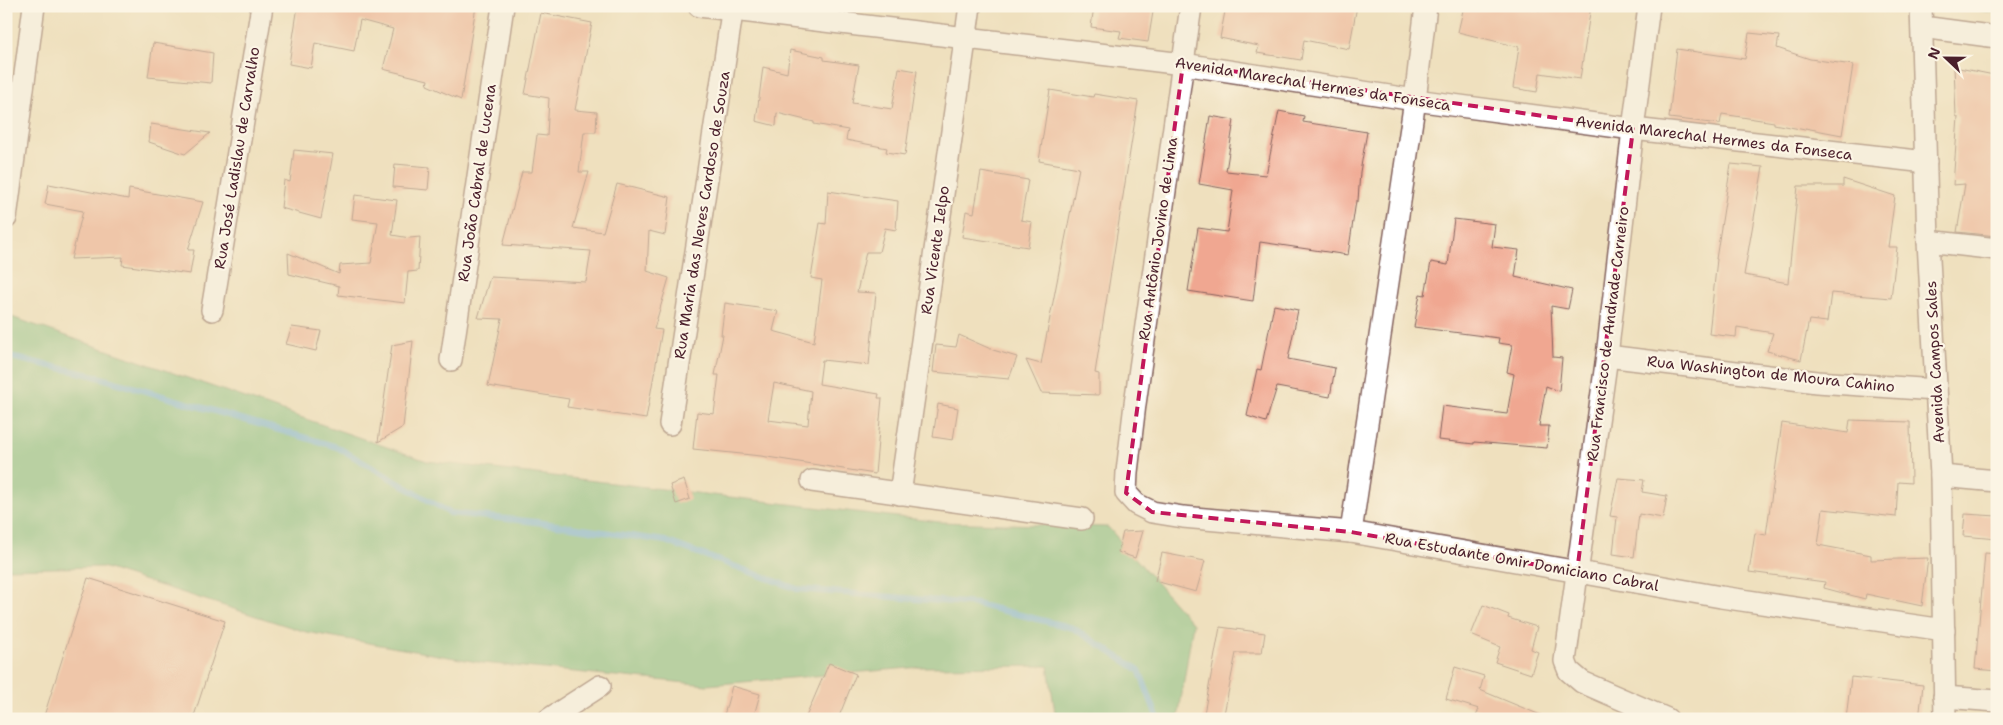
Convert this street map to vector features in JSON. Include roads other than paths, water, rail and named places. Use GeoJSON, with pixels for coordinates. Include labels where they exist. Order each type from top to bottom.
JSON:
{"type":"FeatureCollection","features":[{"type":"Feature","properties":{"kind":"street"},"geometry":{"type":"LineString","coordinates":[[6,218],[34,6]]}},
{"type":"Feature","properties":{"kind":"street","name":"Rua José Ladislau de Carvalho"},"geometry":{"type":"LineString","coordinates":[[212,310],[262,6]]}},
{"type":"Feature","properties":{"kind":"street","name":"Rua João Cabral de Lucena"},"geometry":{"type":"LineString","coordinates":[[451,360],[503,6]]}},
{"type":"Feature","properties":{"kind":"street","name":"Avenida Marechal Hermes da Fonseca"},"geometry":{"type":"LineString","coordinates":[[699,6],[1183,64],[1415,100],[1632,130],[1926,162]]}},
{"type":"Feature","properties":{"kind":"street","name":"Rua Vicente Ielpo"},"geometry":{"type":"LineString","coordinates":[[900,494],[970,6]]}},
{"type":"Feature","properties":{"kind":"street","name":"Rua Antônio Jovino de Lima"},"geometry":{"type":"LineString","coordinates":[[1127,472],[1190,6]]}},
{"type":"Feature","properties":{"kind":"street"},"geometry":{"type":"LineString","coordinates":[[1351,532],[1415,100],[1426,6]]}},
{"type":"Feature","properties":{"kind":"street","name":"Rua Francisco de Andrade Carneiro"},"geometry":{"type":"LineString","coordinates":[[1649,6],[1632,130],[1607,356],[1565,661],[1569,671],[1582,682],[1667,719]]}},
{"type":"Feature","properties":{"kind":"street","name":"Avenida Campos Sales"},"geometry":{"type":"LineString","coordinates":[[1921,6],[1928,241],[1941,476],[1945,719]]}},
{"type":"Feature","properties":{"kind":"street","name":"Rua Maria das Neves Cardoso de Souza"},"geometry":{"type":"LineString","coordinates":[[670,424],[733,9]]}},
{"type":"Feature","properties":{"kind":"street"},"geometry":{"type":"LineString","coordinates":[[1922,27],[1997,37]]}},
{"type":"Feature","properties":{"kind":"street"},"geometry":{"type":"LineString","coordinates":[[1928,241],[1997,249]]}},
{"type":"Feature","properties":{"kind":"street","name":"Rua Washington de Moura Cahino"},"geometry":{"type":"LineString","coordinates":[[1607,356],[1817,382],[1936,390]]}},
{"type":"Feature","properties":{"kind":"street","name":"Rua Estudante Omir Domiciano Cabral"},"geometry":{"type":"LineString","coordinates":[[1127,472],[1126,493],[1136,504],[1152,512],[1184,517],[1351,532],[1721,597],[1944,630]]}},
{"type":"Feature","properties":{"kind":"street"},"geometry":{"type":"LineString","coordinates":[[1941,476],[1997,481]]}},
{"type":"Feature","properties":{"kind":"street"},"geometry":{"type":"LineString","coordinates":[[812,481],[1082,519]]}},
{"type":"Feature","properties":{"kind":"street"},"geometry":{"type":"LineString","coordinates":[[549,719],[600,686]]}},
{"type":"Feature","properties":{"kind":"street"},"geometry":{"type":"LineString","coordinates":[[1944,697],[1997,701]]}},
{"type":"Feature","properties":{"kind":"waterway"},"geometry":{"type":"LineString","coordinates":[[6,356],[91,375],[337,447],[450,513],[536,522],[665,541],[797,589],[976,604],[1073,628],[1139,670],[1158,719]]}}]}
